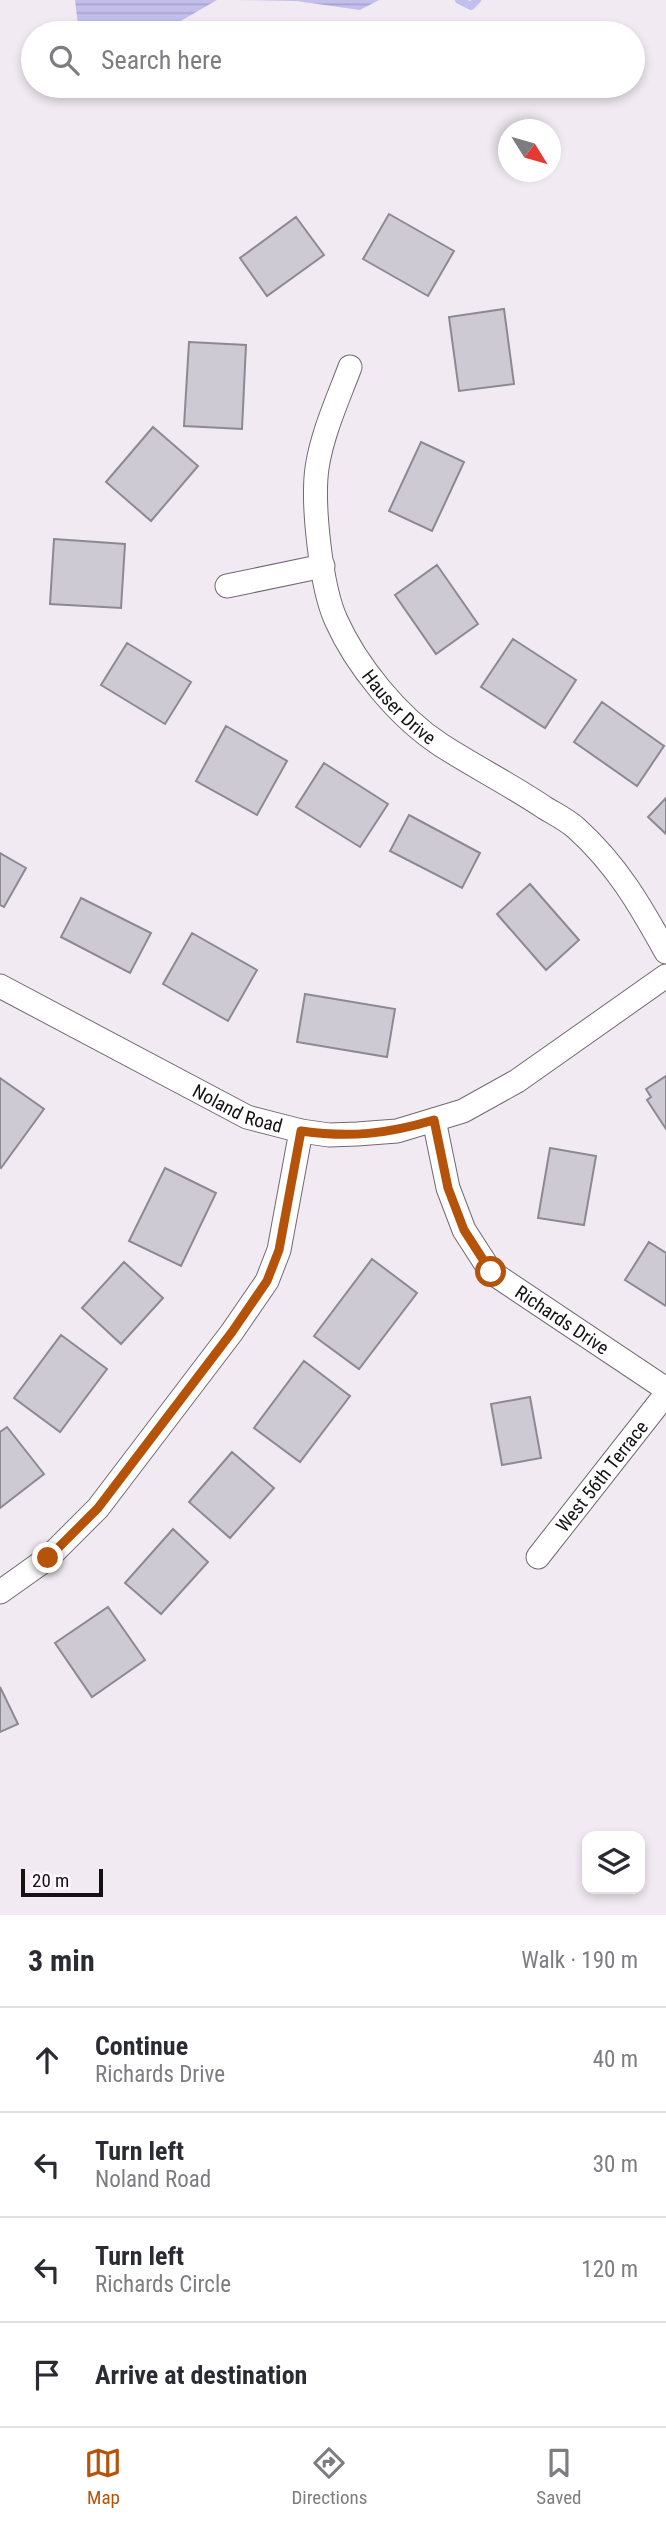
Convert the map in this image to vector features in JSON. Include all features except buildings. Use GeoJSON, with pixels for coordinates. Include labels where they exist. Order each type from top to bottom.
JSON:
{"type":"FeatureCollection","features":[{"type":"Feature","properties":{"kind":"street","name":"Hauser Drive"},"geometry":{"type":"LineString","coordinates":[[350,367],[317,464],[314,494],[323,566],[335,617],[348,643],[384,694],[418,728],[574,827],[612,865],[637,898],[666,952]]}},
{"type":"Feature","properties":{"kind":"street"},"geometry":{"type":"LineString","coordinates":[[226,586],[323,566]]}},
{"type":"Feature","properties":{"kind":"street","name":"Noland Road"},"geometry":{"type":"LineString","coordinates":[[0,986],[247,1116],[301,1131],[356,1135],[397,1131],[463,1111],[517,1081],[666,976]]}},
{"type":"Feature","properties":{"kind":"street","name":"Richards Drive"},"geometry":{"type":"LineString","coordinates":[[434,1120],[448,1188],[464,1230],[491,1272],[666,1391]]}},
{"type":"Feature","properties":{"kind":"street"},"geometry":{"type":"LineString","coordinates":[[0,1592],[48,1558],[98,1508],[232,1332],[267,1281],[279,1250],[301,1131]]}},
{"type":"Feature","properties":{"kind":"street","name":"West 56th Terrace"},"geometry":{"type":"LineString","coordinates":[[538,1557],[666,1391]]}},
{"type":"Feature","properties":{"kind":"shaded area"},"geometry":{"type":"Polygon","coordinates":[[[75,0],[217,0],[181,21],[78,21],[75,0]]]}},
{"type":"Feature","properties":{"kind":"shaded area"},"geometry":{"type":"Polygon","coordinates":[[[233,0],[379,0],[360,10],[296,1],[233,0]]]}},
{"type":"Feature","properties":{"kind":"waterway"},"geometry":{"type":"LineString","coordinates":[[459,0],[471,6],[477,0]]}},
{"type":"Feature","properties":{"kind":"route"},"geometry":{"type":"LineString","coordinates":[[48,1558],[98,1508],[232,1332],[267,1281],[279,1250],[301,1131],[356,1135],[397,1131],[434,1120],[448,1188],[464,1230],[491,1272]]}}]}
